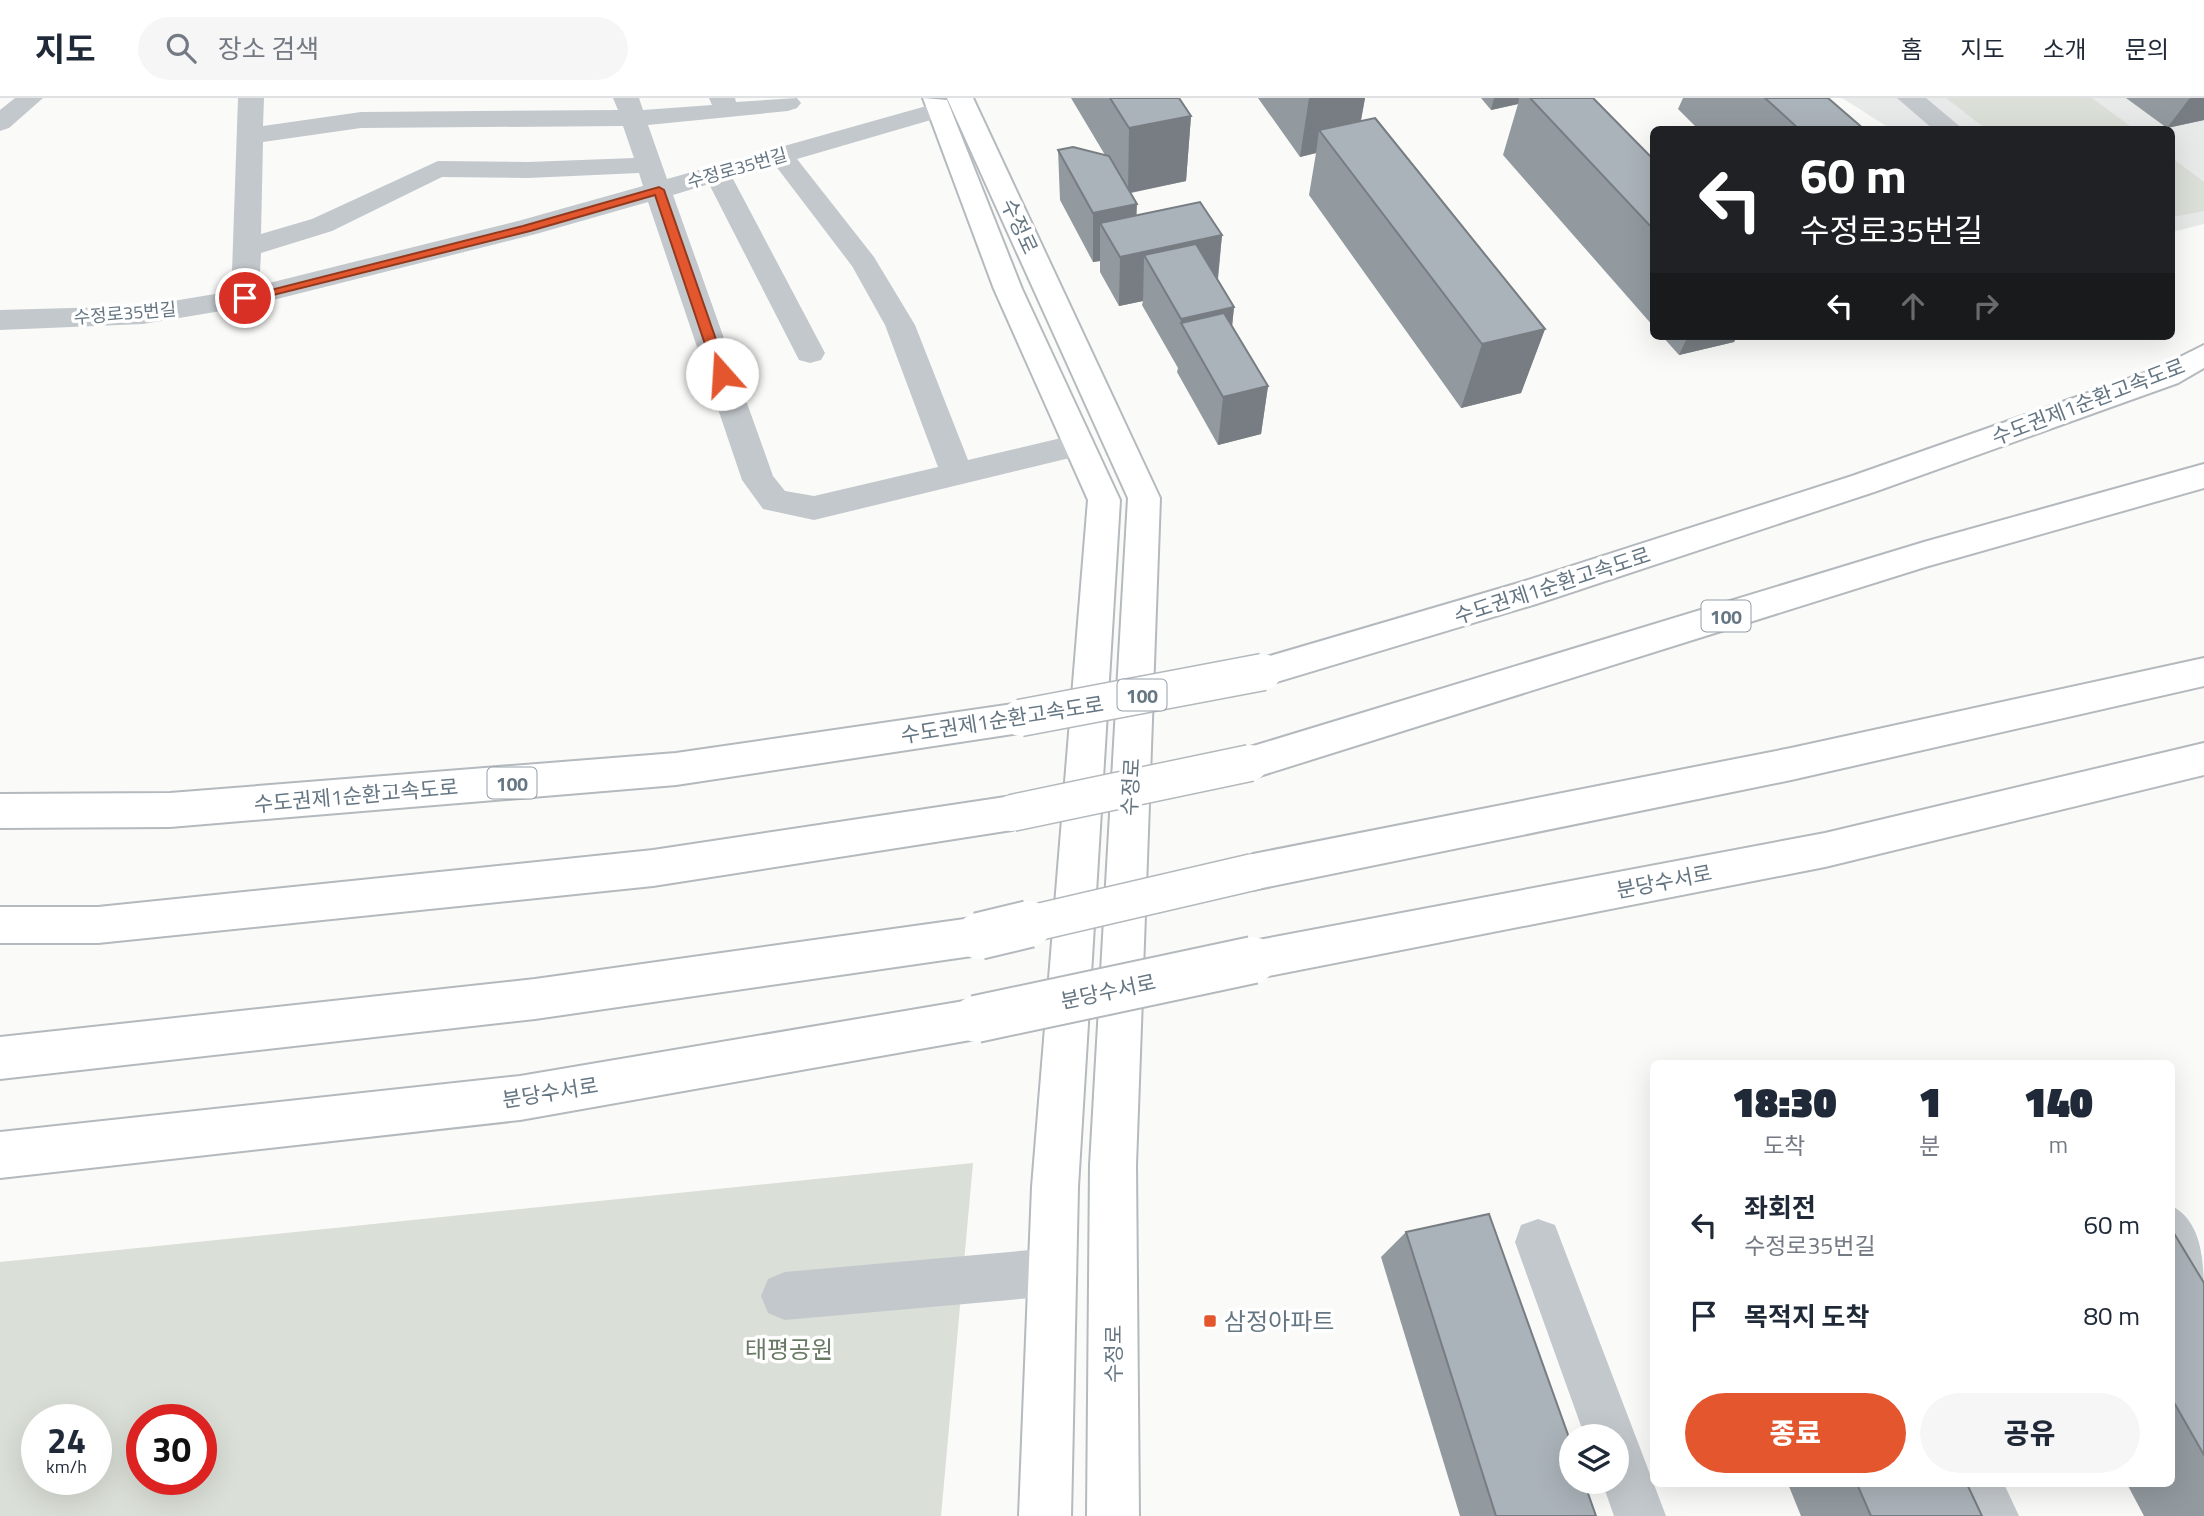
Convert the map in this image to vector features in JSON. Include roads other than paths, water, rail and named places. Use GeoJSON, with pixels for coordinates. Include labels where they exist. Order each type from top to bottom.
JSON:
{"type":"FeatureCollection","features":[{"type":"Feature","properties":{"kind":"main road","name":"수정로"},"geometry":{"type":"LineString","coordinates":[[944,102],[1008,289],[1104,500],[1055,1186],[1045,1516]]}},
{"type":"Feature","properties":{"kind":"main road","name":"수정로"},"geometry":{"type":"LineString","coordinates":[[944,102],[1143,498],[1113,1165],[1113,1516]]}},
{"type":"Feature","properties":{"kind":"main road","name":"수도권제1순환고속도로"},"geometry":{"type":"LineString","coordinates":[[0,811],[170,810],[676,769],[1020,718],[1263,672],[1524,595],[1863,484],[2167,376],[2204,355]]}},
{"type":"Feature","properties":{"kind":"main road","name":"100"},"geometry":{"type":"LineString","coordinates":[[0,925],[98,925],[639,869],[1012,813],[1250,762],[1924,555],[2204,476]]}},
{"type":"Feature","properties":{"kind":"main road"},"geometry":{"type":"LineString","coordinates":[[0,1058],[535,999],[979,936],[1254,872],[1791,764],[2204,672]]}},
{"type":"Feature","properties":{"kind":"main road","name":"분당수서로"},"geometry":{"type":"LineString","coordinates":[[0,1155],[520,1098],[976,1019],[1253,960],[1825,850],[2204,759]]}},
{"type":"Feature","properties":{"kind":"street"},"geometry":{"type":"LineString","coordinates":[[2,118],[30,98]]}},
{"type":"Feature","properties":{"kind":"street"},"geometry":{"type":"LineString","coordinates":[[245,298],[251,98]]}},
{"type":"Feature","properties":{"kind":"street"},"geometry":{"type":"LineString","coordinates":[[321,124],[341,98]]}},
{"type":"Feature","properties":{"kind":"street"},"geometry":{"type":"LineString","coordinates":[[1910,98],[1946,126]]}},
{"type":"Feature","properties":{"kind":"street","name":"수정로35번길"},"geometry":{"type":"LineString","coordinates":[[0,320],[143,315],[245,298],[526,229],[654,178],[717,174],[781,155],[892,110],[944,102]]}},
{"type":"Feature","properties":{"kind":"street"},"geometry":{"type":"LineString","coordinates":[[249,136],[425,108],[629,108],[788,103]]}},
{"type":"Feature","properties":{"kind":"street"},"geometry":{"type":"LineString","coordinates":[[629,108],[758,480],[775,502],[814,508],[1079,445]]}},
{"type":"Feature","properties":{"kind":"street"},"geometry":{"type":"LineString","coordinates":[[781,155],[864,263],[900,325],[957,474]]}},
{"type":"Feature","properties":{"kind":"street"},"geometry":{"type":"LineString","coordinates":[[246,248],[322,225],[438,169],[528,170],[654,178]]}},
{"type":"Feature","properties":{"kind":"street"},"geometry":{"type":"LineString","coordinates":[[717,174],[810,353]]}},
{"type":"Feature","properties":{"kind":"street"},"geometry":{"type":"LineString","coordinates":[[2175,1234],[2204,1280]]}},
{"type":"Feature","properties":{"kind":"street"},"geometry":{"type":"LineString","coordinates":[[1538,1242],[1605,1424]]}},
{"type":"Feature","properties":{"kind":"street"},"geometry":{"type":"LineString","coordinates":[[785,1296],[1053,1272]]}},
{"type":"Feature","properties":{"kind":"street"},"geometry":{"type":"LineString","coordinates":[[1629,1487],[1640,1516]]}},
{"type":"Feature","properties":{"kind":"street"},"geometry":{"type":"LineString","coordinates":[[1978,1487],[1993,1516]]}},
{"type":"Feature","properties":{"kind":"place","name":"삼정아파트"},"geometry":{"type":"Point","coordinates":[1210,1321]}},
{"type":"Feature","properties":{"kind":"park label","name":"태평공원"},"geometry":{"type":"Point","coordinates":[789,1349]}}]}
